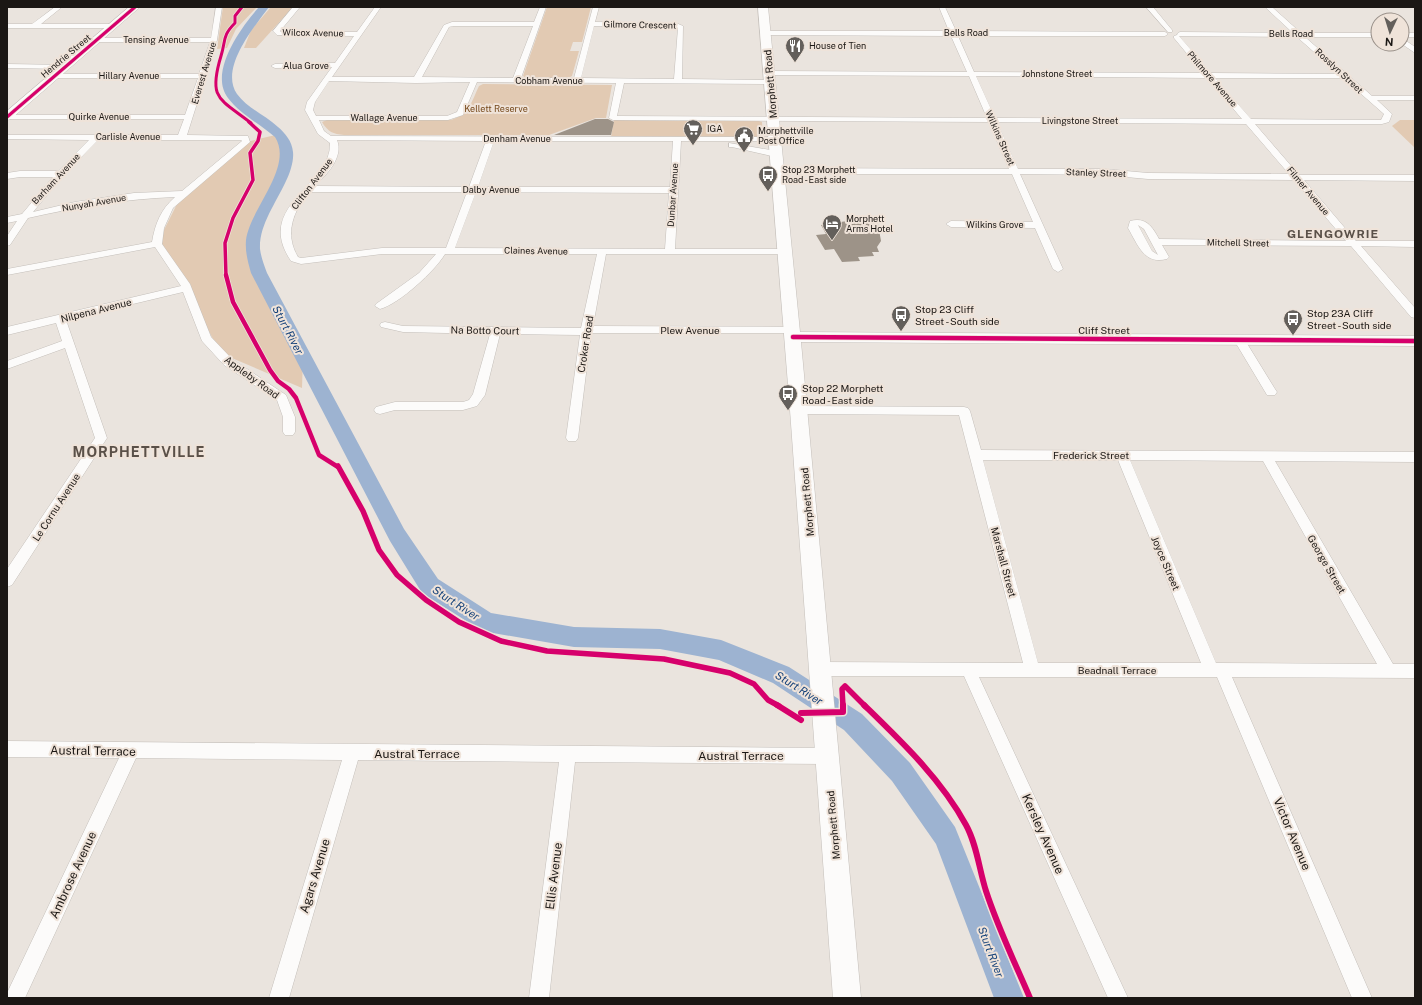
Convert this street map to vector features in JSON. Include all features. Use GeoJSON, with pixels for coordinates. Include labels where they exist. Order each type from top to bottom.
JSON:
{"type":"FeatureCollection","features":[{"type":"Feature","properties":{"kind":"main road","name":"Hendrie Street"},"geometry":{"type":"LineString","coordinates":[[8,115],[135,7]]}},
{"type":"Feature","properties":{"kind":"main road","name":"Morphett Road"},"geometry":{"type":"LineString","coordinates":[[763,7],[784,252],[793,334],[847,998]]}},
{"type":"Feature","properties":{"kind":"main road","name":"Cliff Street"},"geometry":{"type":"LineString","coordinates":[[793,334],[1415,341]]}},
{"type":"Feature","properties":{"kind":"street"},"geometry":{"type":"LineString","coordinates":[[34,26],[59,7]]}},
{"type":"Feature","properties":{"kind":"street","name":"Everest Avenue"},"geometry":{"type":"LineString","coordinates":[[182,137],[190,117],[214,40],[219,7]]}},
{"type":"Feature","properties":{"kind":"street","name":"Wilcox Avenue"},"geometry":{"type":"LineString","coordinates":[[296,7],[276,31],[279,34],[358,34]]}},
{"type":"Feature","properties":{"kind":"street"},"geometry":{"type":"LineString","coordinates":[[313,118],[309,110],[311,102],[378,7]]}},
{"type":"Feature","properties":{"kind":"street"},"geometry":{"type":"LineString","coordinates":[[516,81],[543,7]]}},
{"type":"Feature","properties":{"kind":"street"},"geometry":{"type":"LineString","coordinates":[[577,81],[596,7]]}},
{"type":"Feature","properties":{"kind":"street","name":"Wilkins Street"},"geometry":{"type":"LineString","coordinates":[[942,7],[1058,269]]}},
{"type":"Feature","properties":{"kind":"street"},"geometry":{"type":"LineString","coordinates":[[1149,7],[1168,32]]}},
{"type":"Feature","properties":{"kind":"street","name":"Rosslyn Street"},"geometry":{"type":"LineString","coordinates":[[1268,7],[1368,98],[1388,114],[1386,120]]}},
{"type":"Feature","properties":{"kind":"street"},"geometry":{"type":"LineString","coordinates":[[416,80],[446,26],[452,24],[536,24]]}},
{"type":"Feature","properties":{"kind":"street","name":"Gilmore Crescent"},"geometry":{"type":"LineString","coordinates":[[591,24],[676,25],[681,27],[678,82]]}},
{"type":"Feature","properties":{"kind":"street"},"geometry":{"type":"LineString","coordinates":[[7,26],[114,26]]}},
{"type":"Feature","properties":{"kind":"street","name":"Bells Road"},"geometry":{"type":"LineString","coordinates":[[766,33],[1168,32],[1178,35],[1370,35]]}},
{"type":"Feature","properties":{"kind":"street","name":"Philmore Avenue"},"geometry":{"type":"LineString","coordinates":[[1178,35],[1208,75],[1248,120]]}},
{"type":"Feature","properties":{"kind":"street","name":"Tensing Avenue"},"geometry":{"type":"LineString","coordinates":[[98,40],[214,40]]}},
{"type":"Feature","properties":{"kind":"street"},"geometry":{"type":"LineString","coordinates":[[7,66],[66,66]]}},
{"type":"Feature","properties":{"kind":"street","name":"Alua Grove"},"geometry":{"type":"LineString","coordinates":[[275,66],[337,66]]}},
{"type":"Feature","properties":{"kind":"street","name":"Johnstone Street"},"geometry":{"type":"LineString","coordinates":[[770,78],[971,74],[1344,76]]}},
{"type":"Feature","properties":{"kind":"street","name":"Hillary Avenue"},"geometry":{"type":"LineString","coordinates":[[55,76],[203,76]]}},
{"type":"Feature","properties":{"kind":"street","name":"Cobham Avenue"},"geometry":{"type":"LineString","coordinates":[[327,79],[678,82],[770,78]]}},
{"type":"Feature","properties":{"kind":"street","name":"Wallage Avenue"},"geometry":{"type":"LineString","coordinates":[[313,118],[448,118],[460,113],[474,81]]}},
{"type":"Feature","properties":{"kind":"street","name":"Livingstone Street"},"geometry":{"type":"LineString","coordinates":[[620,82],[613,118],[1248,120],[1382,122],[1386,120]]}},
{"type":"Feature","properties":{"kind":"street"},"geometry":{"type":"LineString","coordinates":[[1368,98],[1415,98]]}},
{"type":"Feature","properties":{"kind":"street","name":"Quirke Avenue"},"geometry":{"type":"LineString","coordinates":[[8,115],[190,117]]}},
{"type":"Feature","properties":{"kind":"street","name":"Clifton Avenue"},"geometry":{"type":"LineString","coordinates":[[291,256],[286,244],[285,232],[289,215],[300,197],[329,164],[334,152],[334,142],[321,132],[313,118]]}},
{"type":"Feature","properties":{"kind":"street","name":"Filmer Avenue"},"geometry":{"type":"LineString","coordinates":[[1248,120],[1352,244],[1415,315]]}},
{"type":"Feature","properties":{"kind":"street","name":"Carlisle Avenue"},"geometry":{"type":"LineString","coordinates":[[7,137],[246,138],[246,142],[227,160],[182,194]]}},
{"type":"Feature","properties":{"kind":"street","name":"Barham Avenue"},"geometry":{"type":"LineString","coordinates":[[7,244],[22,217],[45,188],[96,137]]}},
{"type":"Feature","properties":{"kind":"street","name":"Denham Avenue"},"geometry":{"type":"LineString","coordinates":[[329,138],[774,139]]}},
{"type":"Feature","properties":{"kind":"street"},"geometry":{"type":"LineString","coordinates":[[380,306],[427,272],[446,250],[472,190],[491,138]]}},
{"type":"Feature","properties":{"kind":"street","name":"Dunbar Avenue"},"geometry":{"type":"LineString","coordinates":[[670,252],[677,139]]}},
{"type":"Feature","properties":{"kind":"street","name":"Denham Avenue"},"geometry":{"type":"LineString","coordinates":[[705,139],[776,154]]}},
{"type":"Feature","properties":{"kind":"street","name":"Stanley Street"},"geometry":{"type":"LineString","coordinates":[[778,171],[1104,172],[1148,176],[1415,178]]}},
{"type":"Feature","properties":{"kind":"street"},"geometry":{"type":"LineString","coordinates":[[7,176],[20,174],[59,174]]}},
{"type":"Feature","properties":{"kind":"street","name":"Dalby Avenue"},"geometry":{"type":"LineString","coordinates":[[307,189],[674,190]]}},
{"type":"Feature","properties":{"kind":"street"},"geometry":{"type":"LineString","coordinates":[[7,272],[157,244],[159,228],[169,207],[182,194]]}},
{"type":"Feature","properties":{"kind":"street","name":"Nunyah Avenue"},"geometry":{"type":"LineString","coordinates":[[7,220],[75,205],[134,196],[182,194]]}},
{"type":"Feature","properties":{"kind":"street","name":"Wilkins Grove"},"geometry":{"type":"LineString","coordinates":[[950,224],[1039,225]]}},
{"type":"Feature","properties":{"kind":"street","name":"Mitchell Street"},"geometry":{"type":"LineString","coordinates":[[1158,242],[1415,244]]}},
{"type":"Feature","properties":{"kind":"street","name":"Appleby Road"},"geometry":{"type":"LineString","coordinates":[[157,244],[186,288],[206,338],[228,362],[282,398],[289,417],[289,432]]}},
{"type":"Feature","properties":{"kind":"street","name":"Claines Avenue"},"geometry":{"type":"LineString","coordinates":[[291,256],[294,259],[301,261],[382,251],[784,252]]}},
{"type":"Feature","properties":{"kind":"street","name":"Croker Road"},"geometry":{"type":"LineString","coordinates":[[572,438],[587,330],[602,252]]}},
{"type":"Feature","properties":{"kind":"street","name":"Nilpena Avenue"},"geometry":{"type":"LineString","coordinates":[[7,331],[186,288]]}},
{"type":"Feature","properties":{"kind":"street","name":"Le Cornu Avenue"},"geometry":{"type":"LineString","coordinates":[[7,581],[101,438],[60,319]]}},
{"type":"Feature","properties":{"kind":"street","name":"Na Botto Court"},"geometry":{"type":"LineString","coordinates":[[384,325],[403,329],[587,330]]}},
{"type":"Feature","properties":{"kind":"street"},"geometry":{"type":"LineString","coordinates":[[380,410],[395,406],[463,406],[473,403],[479,395],[496,330]]}},
{"type":"Feature","properties":{"kind":"street","name":"Plew Avenue"},"geometry":{"type":"LineString","coordinates":[[587,330],[793,334]]}},
{"type":"Feature","properties":{"kind":"street"},"geometry":{"type":"LineString","coordinates":[[1239,340],[1272,392]]}},
{"type":"Feature","properties":{"kind":"street"},"geometry":{"type":"LineString","coordinates":[[7,365],[68,343]]}},
{"type":"Feature","properties":{"kind":"street"},"geometry":{"type":"LineString","coordinates":[[799,410],[964,411],[976,454]]}},
{"type":"Feature","properties":{"kind":"street","name":"Frederick Street"},"geometry":{"type":"LineString","coordinates":[[976,454],[1414,458]]}},
{"type":"Feature","properties":{"kind":"street","name":"Marshall Street"},"geometry":{"type":"LineString","coordinates":[[976,454],[1032,670]]}},
{"type":"Feature","properties":{"kind":"street","name":"Joyce Street"},"geometry":{"type":"LineString","coordinates":[[1122,456],[1216,670]]}},
{"type":"Feature","properties":{"kind":"street","name":"George Street"},"geometry":{"type":"LineString","coordinates":[[1266,456],[1389,671]]}},
{"type":"Feature","properties":{"kind":"street","name":"Beadnall Terrace"},"geometry":{"type":"LineString","coordinates":[[820,676],[968,669],[1415,671]]}},
{"type":"Feature","properties":{"kind":"street","name":"Kersley Avenue"},"geometry":{"type":"LineString","coordinates":[[968,669],[1118,998]]}},
{"type":"Feature","properties":{"kind":"street","name":"Victor Avenue"},"geometry":{"type":"LineString","coordinates":[[1216,670],[1362,998]]}},
{"type":"Feature","properties":{"kind":"street","name":"Austral Terrace"},"geometry":{"type":"LineString","coordinates":[[7,749],[568,755],[827,756]]}},
{"type":"Feature","properties":{"kind":"street","name":"Ambrose Avenue"},"geometry":{"type":"LineString","coordinates":[[15,998],[131,751]]}},
{"type":"Feature","properties":{"kind":"street","name":"Agars Avenue"},"geometry":{"type":"LineString","coordinates":[[279,998],[352,753]]}},
{"type":"Feature","properties":{"kind":"street","name":"Ellis Avenue"},"geometry":{"type":"LineString","coordinates":[[539,998],[568,755]]}},
{"type":"Feature","properties":{"kind":"green space"},"geometry":{"type":"Polygon","coordinates":[[[223,7],[257,7],[236,29],[227,48],[217,49],[223,7]]]}},
{"type":"Feature","properties":{"kind":"green space"},"geometry":{"type":"Polygon","coordinates":[[[271,7],[293,7],[256,48],[244,48],[251,30],[271,7]]]}},
{"type":"Feature","properties":{"kind":"green space"},"geometry":{"type":"Polygon","coordinates":[[[547,7],[591,7],[582,42],[573,42],[570,51],[579,51],[572,76],[568,78],[526,78],[523,76],[547,7]]]}},
{"type":"Feature","properties":{"kind":"green space","name":"Kellett Reserve"},"geometry":{"type":"Polygon","coordinates":[[[483,84],[612,85],[606,118],[596,118],[549,135],[344,135],[331,132],[322,122],[327,120],[451,120],[462,115],[466,111],[479,86],[483,84]]]}},
{"type":"Feature","properties":{"kind":"green space"},"geometry":{"type":"Polygon","coordinates":[[[614,120],[759,121],[762,122],[763,135],[760,137],[611,137],[614,120]]]}},
{"type":"Feature","properties":{"kind":"green space"},"geometry":{"type":"Polygon","coordinates":[[[1400,120],[1415,120],[1415,148],[1392,126],[1400,120]]]}},
{"type":"Feature","properties":{"kind":"green space"},"geometry":{"type":"Polygon","coordinates":[[[280,134],[287,152],[281,179],[255,232],[253,249],[259,273],[303,357],[302,388],[220,353],[185,284],[157,244],[182,194],[246,142],[280,134]]]}},
{"type":"Feature","properties":{"kind":"building"},"geometry":{"type":"Polygon","coordinates":[[[595,119],[608,119],[614,122],[611,135],[554,135],[595,119]]]}},
{"type":"Feature","properties":{"kind":"building","name":"Morphett Arms Hotel"},"geometry":{"type":"Polygon","coordinates":[[[867,218],[875,220],[878,224],[881,241],[877,247],[879,252],[872,252],[874,256],[858,257],[860,261],[842,262],[834,249],[825,250],[816,235],[826,234],[821,225],[867,218]]]}},
{"type":"Feature","properties":{"kind":"waterway","name":"Sturt River"},"geometry":{"type":"LineString","coordinates":[[264,7],[241,37],[231,62],[227,80],[228,87],[232,95],[279,135],[285,144],[287,153],[285,165],[275,191],[262,215],[254,239],[253,250],[259,273],[397,535],[430,586],[487,622],[574,637],[660,639],[721,650],[781,675],[853,722],[901,772],[946,836],[1009,998]]}},
{"type":"Feature","properties":{"kind":"cycle path"},"geometry":{"type":"LineString","coordinates":[[7,117],[135,7]]}},
{"type":"Feature","properties":{"kind":"cycle path"},"geometry":{"type":"LineString","coordinates":[[242,7],[235,16],[235,23],[225,33],[224,44],[215,78],[215,87],[223,102],[260,132],[258,141],[250,153],[253,180],[233,218],[225,243],[224,260],[226,278],[233,302],[270,370],[278,381],[289,389],[296,398],[319,455],[337,465],[363,511],[379,550],[397,575],[426,600],[459,622],[501,641],[547,651],[664,659],[730,673],[754,684],[768,700],[801,720]]}},
{"type":"Feature","properties":{"kind":"cycle path"},"geometry":{"type":"LineString","coordinates":[[793,337],[1415,341]]}},
{"type":"Feature","properties":{"kind":"cycle path"},"geometry":{"type":"LineString","coordinates":[[801,713],[843,712],[842,689],[845,686],[903,744],[937,783],[957,810],[970,833],[991,904],[1030,998]]}},
{"type":"Feature","properties":{"kind":"place","name":"House of Tien"},"geometry":{"type":"Point","coordinates":[795,63]}},
{"type":"Feature","properties":{"kind":"place","name":"IGA"},"geometry":{"type":"Point","coordinates":[693,146]}},
{"type":"Feature","properties":{"kind":"place","name":"Morphettville Post Office"},"geometry":{"type":"Point","coordinates":[744,153]}},
{"type":"Feature","properties":{"kind":"place","name":"Stop 23 Morphett Road - East side"},"geometry":{"type":"Point","coordinates":[768,192]}},
{"type":"Feature","properties":{"kind":"place","name":"Morphett Arms Hotel"},"geometry":{"type":"Point","coordinates":[832,241]}},
{"type":"Feature","properties":{"kind":"place","name":"Stop 23 Cliff Street - South side"},"geometry":{"type":"Point","coordinates":[901,332]}},
{"type":"Feature","properties":{"kind":"place","name":"Stop 23A Cliff Street - South side"},"geometry":{"type":"Point","coordinates":[1293,336]}},
{"type":"Feature","properties":{"kind":"place","name":"Stop 22 Morphett Road - East side"},"geometry":{"type":"Point","coordinates":[788,411]}},
{"type":"Feature","properties":{"kind":"district","name":"GLENGOWRIE"},"geometry":{"type":"Point","coordinates":[1333,234]}},
{"type":"Feature","properties":{"kind":"district","name":"MORPHETTVILLE"},"geometry":{"type":"Point","coordinates":[139,452]}}]}
